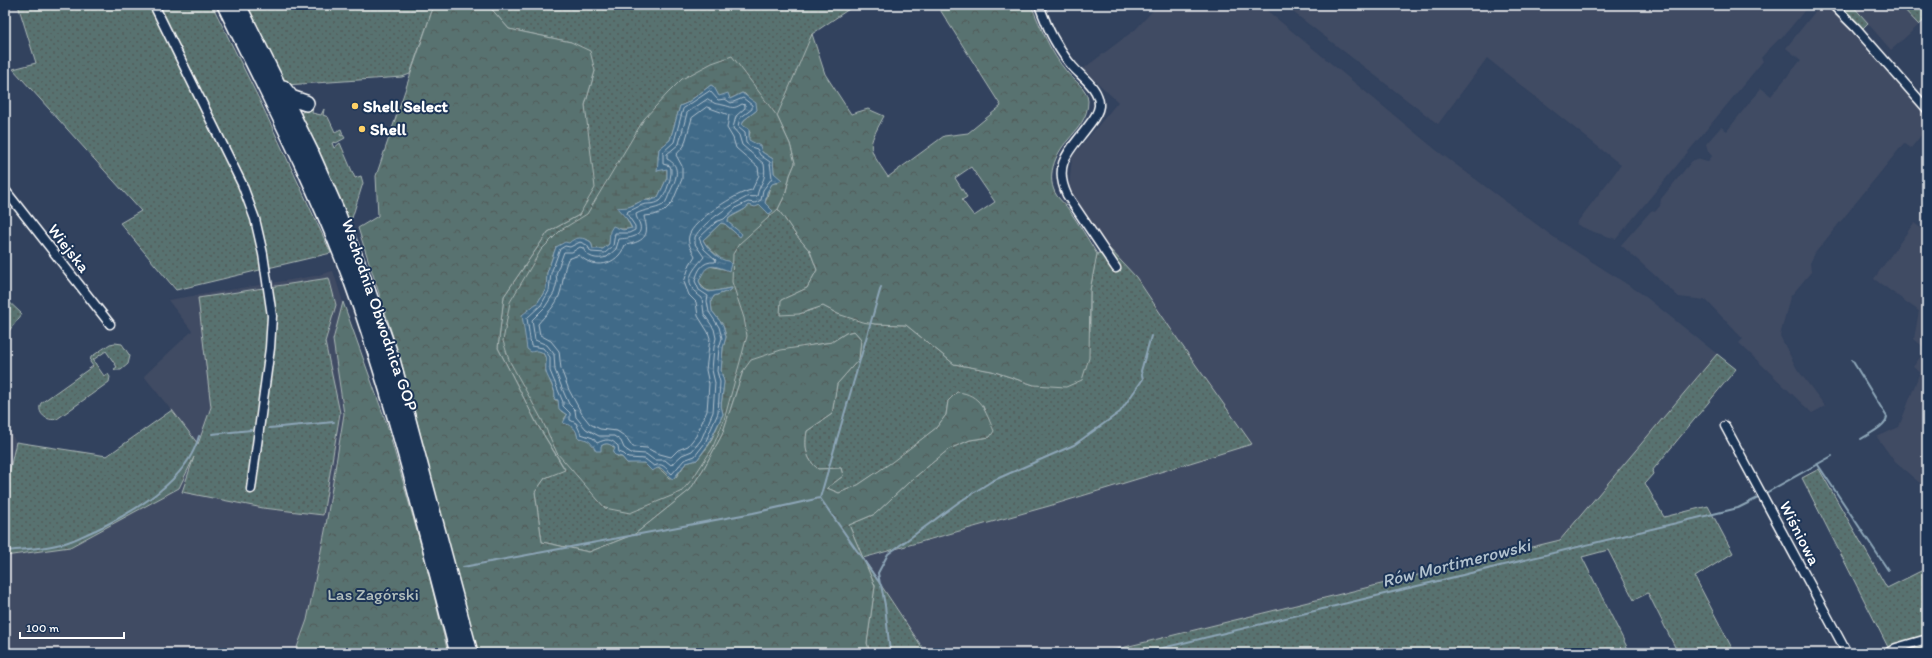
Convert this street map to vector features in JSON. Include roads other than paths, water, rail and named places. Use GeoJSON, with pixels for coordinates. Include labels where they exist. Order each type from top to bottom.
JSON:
{"type":"FeatureCollection","features":[{"type":"Feature","properties":{"kind":"highway","name":"Wschodnia Obwodnica GOP"},"geometry":{"type":"LineString","coordinates":[[224,5],[298,155],[327,219],[350,279],[381,367],[458,653]]}},
{"type":"Feature","properties":{"kind":"highway","name":"Wschodnia Obwodnica GOP"},"geometry":{"type":"LineString","coordinates":[[238,5],[271,71],[333,204],[361,273],[394,368],[470,653]]}},
{"type":"Feature","properties":{"kind":"highway"},"geometry":{"type":"LineString","coordinates":[[271,71],[291,98],[306,103]]}},
{"type":"Feature","properties":{"kind":"highway"},"geometry":{"type":"LineString","coordinates":[[356,228],[355,243],[361,273]]}},
{"type":"Feature","properties":{"kind":"street"},"geometry":{"type":"LineString","coordinates":[[154,5],[242,184],[255,219],[263,254],[271,322],[266,378],[251,489]]}},
{"type":"Feature","properties":{"kind":"street"},"geometry":{"type":"LineString","coordinates":[[1039,5],[1055,41],[1072,66],[1091,85],[1096,93],[1099,106],[1095,116],[1067,153],[1062,164],[1061,183],[1067,195],[1116,268]]}},
{"type":"Feature","properties":{"kind":"street"},"geometry":{"type":"LineString","coordinates":[[1833,5],[1856,28],[1927,109]]}},
{"type":"Feature","properties":{"kind":"street","name":"Wiejska"},"geometry":{"type":"LineString","coordinates":[[5,190],[110,324]]}},
{"type":"Feature","properties":{"kind":"street","name":"Wiśniowa"},"geometry":{"type":"LineString","coordinates":[[1725,426],[1767,501],[1847,653]]}},
{"type":"Feature","properties":{"kind":"street"},"geometry":{"type":"LineString","coordinates":[[1888,653],[1896,648],[1927,639]]}},
{"type":"Feature","properties":{"kind":"water"},"geometry":{"type":"Polygon","coordinates":[[[711,85],[714,87],[719,96],[728,93],[730,99],[742,93],[756,103],[757,110],[744,120],[742,125],[749,129],[749,140],[760,146],[762,152],[773,159],[774,173],[782,180],[772,184],[767,192],[765,203],[773,211],[769,214],[760,205],[755,207],[749,205],[728,219],[728,222],[742,234],[740,237],[725,224],[721,223],[703,240],[714,254],[721,259],[729,261],[731,264],[729,271],[714,266],[707,268],[699,281],[702,288],[709,292],[732,288],[731,290],[714,296],[711,301],[712,311],[723,325],[726,337],[723,348],[721,371],[724,382],[721,406],[723,414],[708,445],[697,460],[686,463],[673,479],[661,468],[657,468],[652,471],[644,463],[627,463],[622,457],[613,453],[615,448],[610,445],[603,445],[601,446],[601,451],[596,451],[593,445],[585,439],[578,438],[574,428],[563,423],[567,415],[559,409],[558,400],[554,399],[554,389],[546,372],[545,355],[540,351],[531,352],[527,349],[522,315],[538,302],[546,289],[547,273],[556,247],[565,242],[569,243],[574,239],[580,238],[591,242],[593,249],[603,249],[609,244],[610,231],[613,226],[623,230],[632,228],[627,219],[617,208],[629,207],[642,201],[650,201],[658,197],[667,178],[667,169],[657,171],[659,149],[670,140],[680,106],[687,103],[711,85]]]}},
{"type":"Feature","properties":{"kind":"waterway"},"geometry":{"type":"LineString","coordinates":[[881,287],[820,498],[881,585],[885,605],[890,653]]}},
{"type":"Feature","properties":{"kind":"waterway"},"geometry":{"type":"LineString","coordinates":[[880,584],[878,573],[888,554],[959,502],[992,481],[1074,445],[1120,412],[1143,379],[1141,371],[1151,336]]}},
{"type":"Feature","properties":{"kind":"waterway"},"geometry":{"type":"LineString","coordinates":[[1852,360],[1887,417],[1886,421],[1880,427],[1861,439]]}},
{"type":"Feature","properties":{"kind":"waterway"},"geometry":{"type":"LineString","coordinates":[[269,428],[334,422]]}},
{"type":"Feature","properties":{"kind":"waterway"},"geometry":{"type":"LineString","coordinates":[[212,434],[251,430]]}},
{"type":"Feature","properties":{"kind":"waterway"},"geometry":{"type":"LineString","coordinates":[[5,551],[42,548],[65,543],[77,539],[127,514],[158,493],[171,481],[193,452],[199,436]]}},
{"type":"Feature","properties":{"kind":"waterway"},"geometry":{"type":"LineString","coordinates":[[1764,494],[1832,456]]}},
{"type":"Feature","properties":{"kind":"waterway","name":"Rów Mortimerowski"},"geometry":{"type":"LineString","coordinates":[[1818,465],[1888,570]]}},
{"type":"Feature","properties":{"kind":"waterway","name":"Rów Mortimerowski"},"geometry":{"type":"LineString","coordinates":[[1142,653],[1738,508],[1760,497]]}},
{"type":"Feature","properties":{"kind":"waterway"},"geometry":{"type":"LineString","coordinates":[[463,567],[753,513],[820,498]]}},
{"type":"Feature","properties":{"kind":"place","name":"Shell Select"},"geometry":{"type":"Point","coordinates":[355,106]}},
{"type":"Feature","properties":{"kind":"place","name":"Shell"},"geometry":{"type":"Point","coordinates":[362,129]}},
{"type":"Feature","properties":{"kind":"park label","name":"Las Zagórski"},"geometry":{"type":"Point","coordinates":[373,594]}}]}
